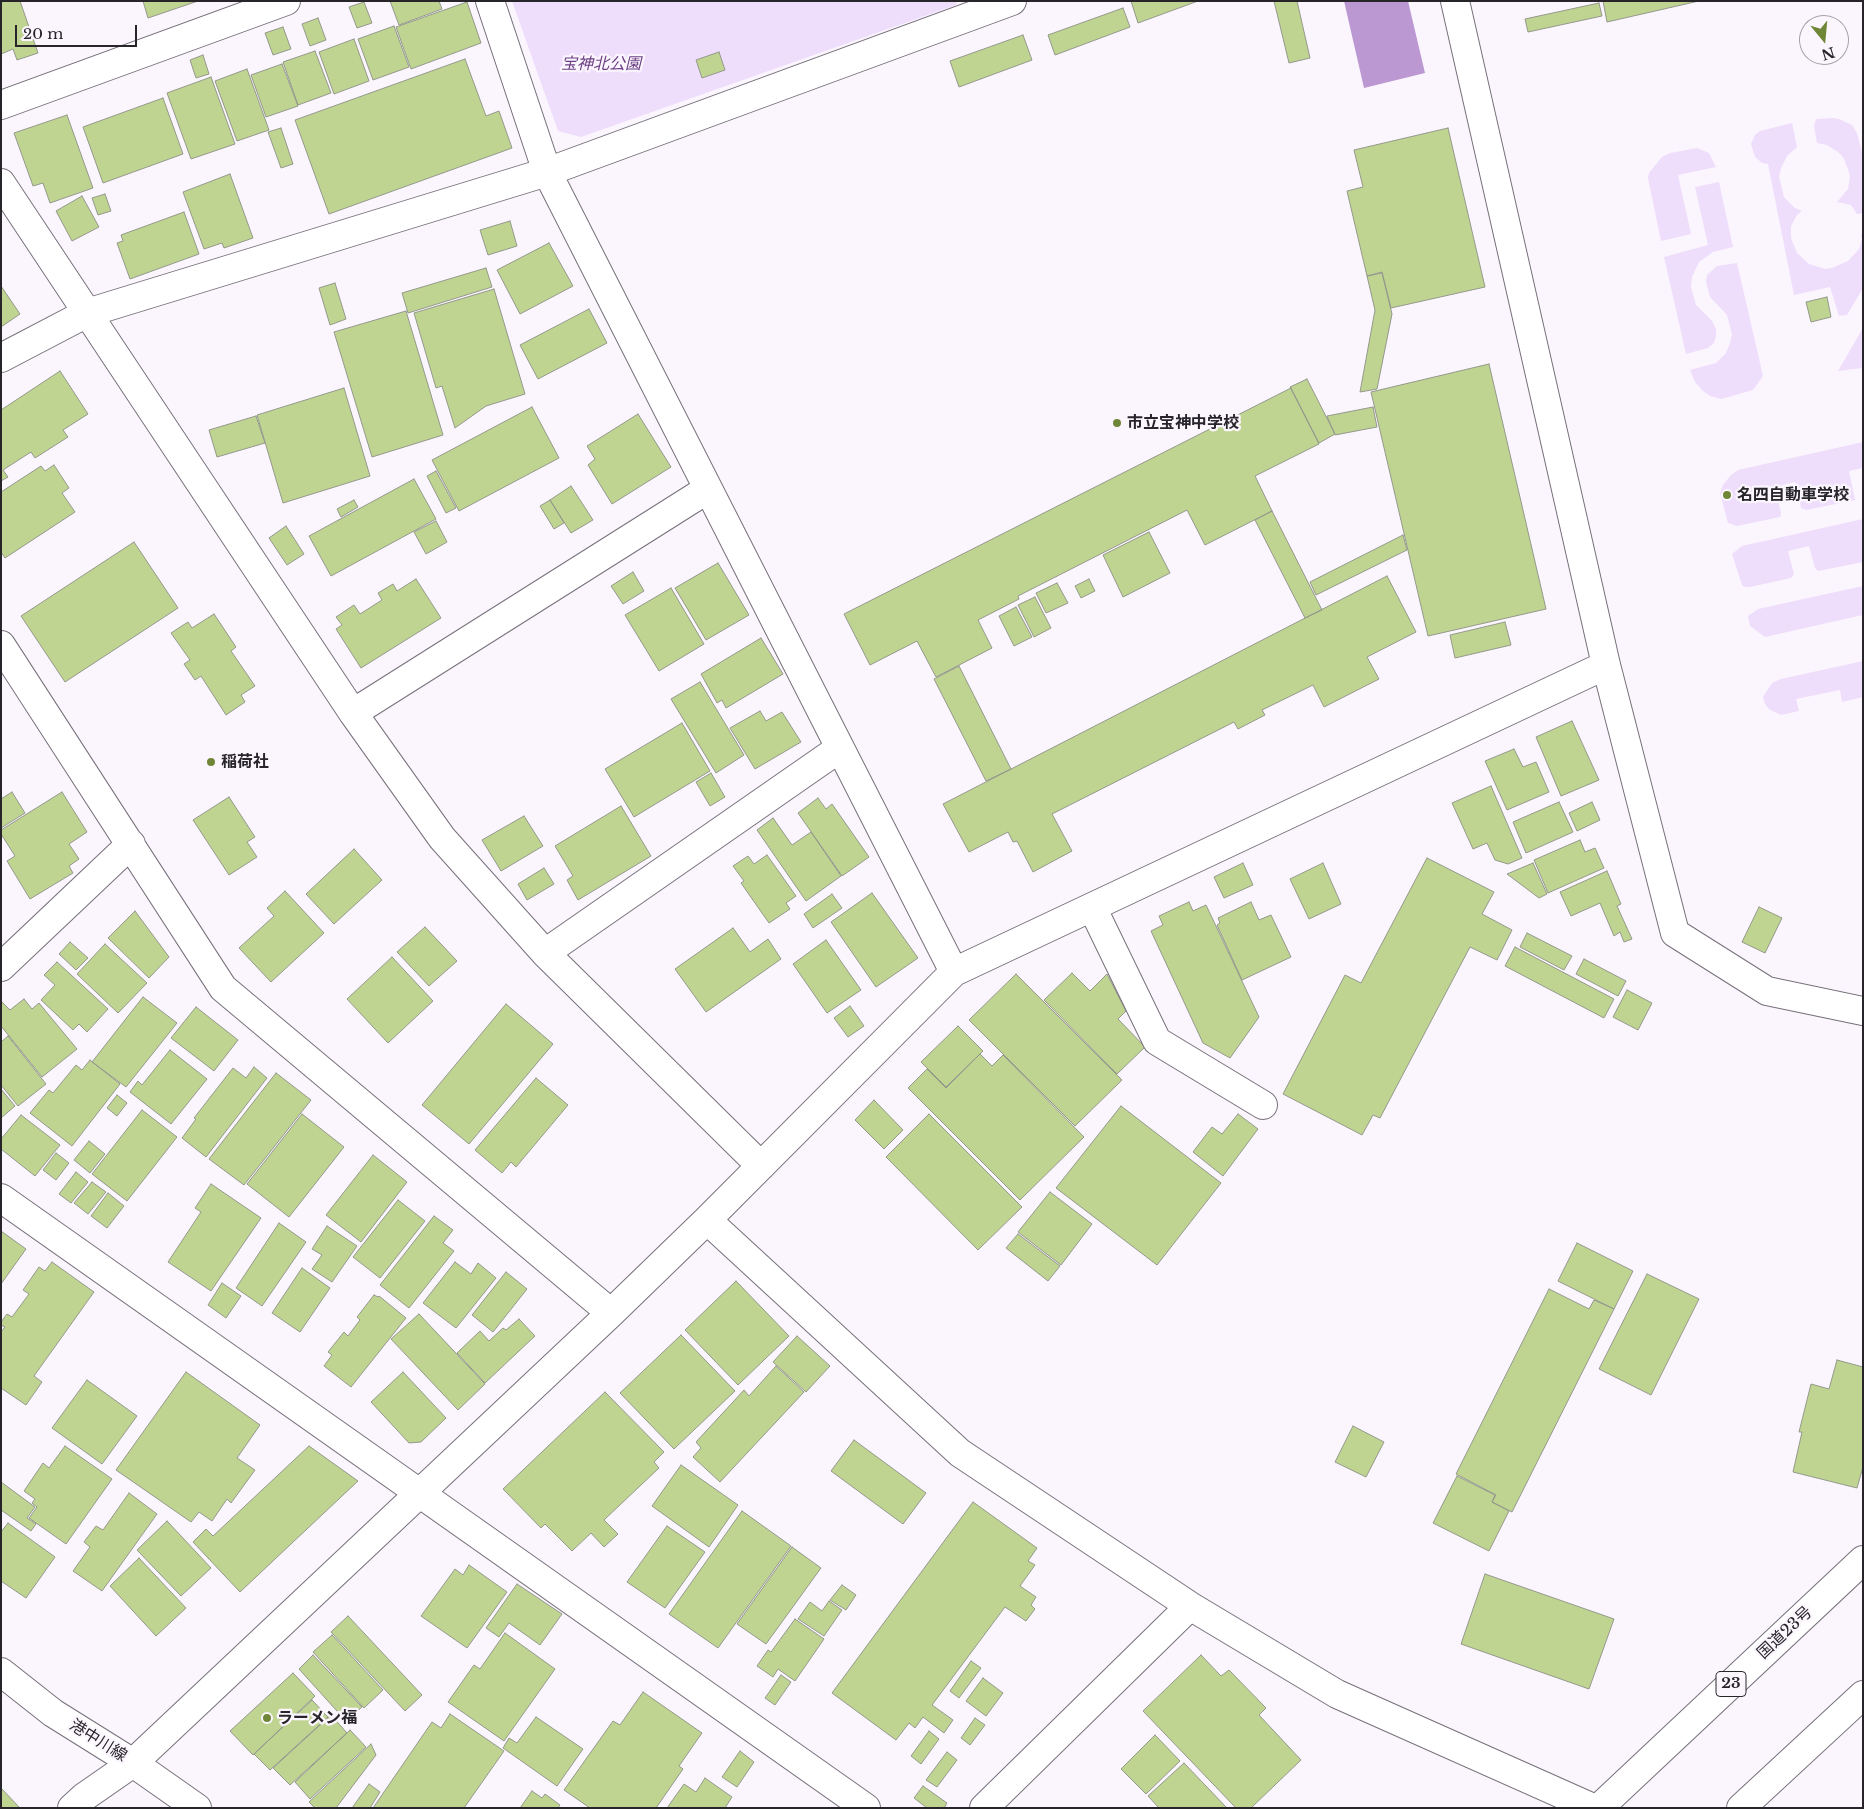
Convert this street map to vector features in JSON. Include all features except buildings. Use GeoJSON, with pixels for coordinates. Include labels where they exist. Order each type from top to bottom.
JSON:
{"type":"FeatureCollection","features":[{"type":"Feature","properties":{"kind":"main road"},"geometry":{"type":"LineString","coordinates":[[1,105],[286,1]]}},
{"type":"Feature","properties":{"kind":"main road"},"geometry":{"type":"LineString","coordinates":[[490,1],[548,172],[954,972]]}},
{"type":"Feature","properties":{"kind":"main road"},"geometry":{"type":"LineString","coordinates":[[1455,1],[1606,665],[1675,933],[1767,991],[1863,1011]]}},
{"type":"Feature","properties":{"kind":"main road"},"geometry":{"type":"LineString","coordinates":[[1,358],[86,313],[548,172],[995,4]]}},
{"type":"Feature","properties":{"kind":"main road"},"geometry":{"type":"LineString","coordinates":[[1,183],[352,713],[442,838],[545,953],[761,1166]]}},
{"type":"Feature","properties":{"kind":"main road"},"geometry":{"type":"LineString","coordinates":[[352,713],[708,489]]}},
{"type":"Feature","properties":{"kind":"main road"},"geometry":{"type":"LineString","coordinates":[[1,645],[223,988],[611,1312]]}},
{"type":"Feature","properties":{"kind":"main road"},"geometry":{"type":"LineString","coordinates":[[72,1808],[84,1797],[133,1763],[611,1312],[707,1220],[954,972],[1606,665]]}},
{"type":"Feature","properties":{"kind":"main road"},"geometry":{"type":"LineString","coordinates":[[545,953],[840,748]]}},
{"type":"Feature","properties":{"kind":"main road"},"geometry":{"type":"LineString","coordinates":[[1,968],[131,844]]}},
{"type":"Feature","properties":{"kind":"main road"},"geometry":{"type":"LineString","coordinates":[[1092,907],[1157,1041],[1263,1106]]}},
{"type":"Feature","properties":{"kind":"main road"},"geometry":{"type":"LineString","coordinates":[[1,1198],[866,1808]]}},
{"type":"Feature","properties":{"kind":"main road"},"geometry":{"type":"LineString","coordinates":[[707,1220],[960,1453],[1190,1606],[1337,1694],[1593,1808]]}},
{"type":"Feature","properties":{"kind":"main road","name":"国道23号"},"geometry":{"type":"LineString","coordinates":[[1598,1808],[1863,1560]]}},
{"type":"Feature","properties":{"kind":"main road"},"geometry":{"type":"LineString","coordinates":[[984,1808],[1190,1606]]}},
{"type":"Feature","properties":{"kind":"main road","name":"港中川線"},"geometry":{"type":"LineString","coordinates":[[1,1672],[53,1713],[133,1763],[197,1808]]}},
{"type":"Feature","properties":{"kind":"main road"},"geometry":{"type":"LineString","coordinates":[[1741,1808],[1863,1695]]}},
{"type":"Feature","properties":{"kind":"green space","name":"宝神北公園"},"geometry":{"type":"Polygon","coordinates":[[[512,1],[957,1],[956,5],[581,137],[558,131],[512,1]]]}},
{"type":"Feature","properties":{"kind":"green space"},"geometry":{"type":"Polygon","coordinates":[[[1832,118],[1852,125],[1857,133],[1863,156],[1863,213],[1857,214],[1851,205],[1837,202],[1848,189],[1850,177],[1848,169],[1843,157],[1838,152],[1827,145],[1817,143],[1814,126],[1816,119],[1832,118]]]}},
{"type":"Feature","properties":{"kind":"green space"},"geometry":{"type":"Polygon","coordinates":[[[1792,123],[1797,147],[1787,156],[1779,177],[1784,197],[1795,208],[1802,211],[1797,215],[1791,226],[1791,238],[1797,253],[1809,264],[1825,269],[1832,268],[1848,261],[1859,249],[1862,239],[1861,234],[1863,234],[1863,288],[1847,315],[1839,316],[1830,287],[1794,295],[1768,164],[1762,163],[1755,157],[1751,144],[1755,135],[1760,131],[1792,123]]]}},
{"type":"Feature","properties":{"kind":"green space"},"geometry":{"type":"Polygon","coordinates":[[[1697,148],[1709,153],[1716,167],[1678,175],[1691,234],[1661,241],[1648,178],[1649,173],[1662,157],[1670,153],[1697,148]]]}},
{"type":"Feature","properties":{"kind":"green space"},"geometry":{"type":"Polygon","coordinates":[[[1719,182],[1733,247],[1713,252],[1699,262],[1692,277],[1691,287],[1696,305],[1712,321],[1716,329],[1716,336],[1714,343],[1708,348],[1686,354],[1664,257],[1708,245],[1695,187],[1719,182]]]}},
{"type":"Feature","properties":{"kind":"green space"},"geometry":{"type":"Polygon","coordinates":[[[1737,263],[1763,376],[1753,390],[1721,399],[1710,396],[1703,391],[1695,382],[1690,370],[1716,363],[1726,353],[1732,334],[1727,315],[1710,297],[1706,282],[1707,275],[1717,266],[1737,263]]]}},
{"type":"Feature","properties":{"kind":"green space"},"geometry":{"type":"Polygon","coordinates":[[[1863,328],[1863,368],[1838,371],[1863,328]]]}},
{"type":"Feature","properties":{"kind":"green space"},"geometry":{"type":"Polygon","coordinates":[[[1863,442],[1863,468],[1849,471],[1855,500],[1806,510],[1801,508],[1795,482],[1775,487],[1781,513],[1780,517],[1737,526],[1728,523],[1720,493],[1723,485],[1738,470],[1863,442]]]}},
{"type":"Feature","properties":{"kind":"green space"},"geometry":{"type":"Polygon","coordinates":[[[1863,519],[1863,562],[1818,571],[1815,568],[1809,546],[1788,551],[1794,574],[1791,578],[1750,587],[1742,585],[1732,554],[1742,546],[1863,519]]]}},
{"type":"Feature","properties":{"kind":"green space"},"geometry":{"type":"Polygon","coordinates":[[[1863,586],[1863,615],[1765,637],[1750,626],[1748,616],[1758,609],[1863,586]]]}},
{"type":"Feature","properties":{"kind":"green space"},"geometry":{"type":"Polygon","coordinates":[[[1863,661],[1863,697],[1842,702],[1840,690],[1796,699],[1799,711],[1781,715],[1770,710],[1765,704],[1763,697],[1772,683],[1781,679],[1863,661]]]}},
{"type":"Feature","properties":{"kind":"shaded area"},"geometry":{"type":"Polygon","coordinates":[[[1344,1],[1408,1],[1425,73],[1364,88],[1344,1]]]}},
{"type":"Feature","properties":{"kind":"place","name":"市立宝神中学校"},"geometry":{"type":"Point","coordinates":[1117,423]}},
{"type":"Feature","properties":{"kind":"place","name":"名四自動車学校"},"geometry":{"type":"Point","coordinates":[1727,495]}},
{"type":"Feature","properties":{"kind":"place","name":"稲荷社"},"geometry":{"type":"Point","coordinates":[211,762]}},
{"type":"Feature","properties":{"kind":"place","name":"ラーメン福"},"geometry":{"type":"Point","coordinates":[267,1718]}}]}
